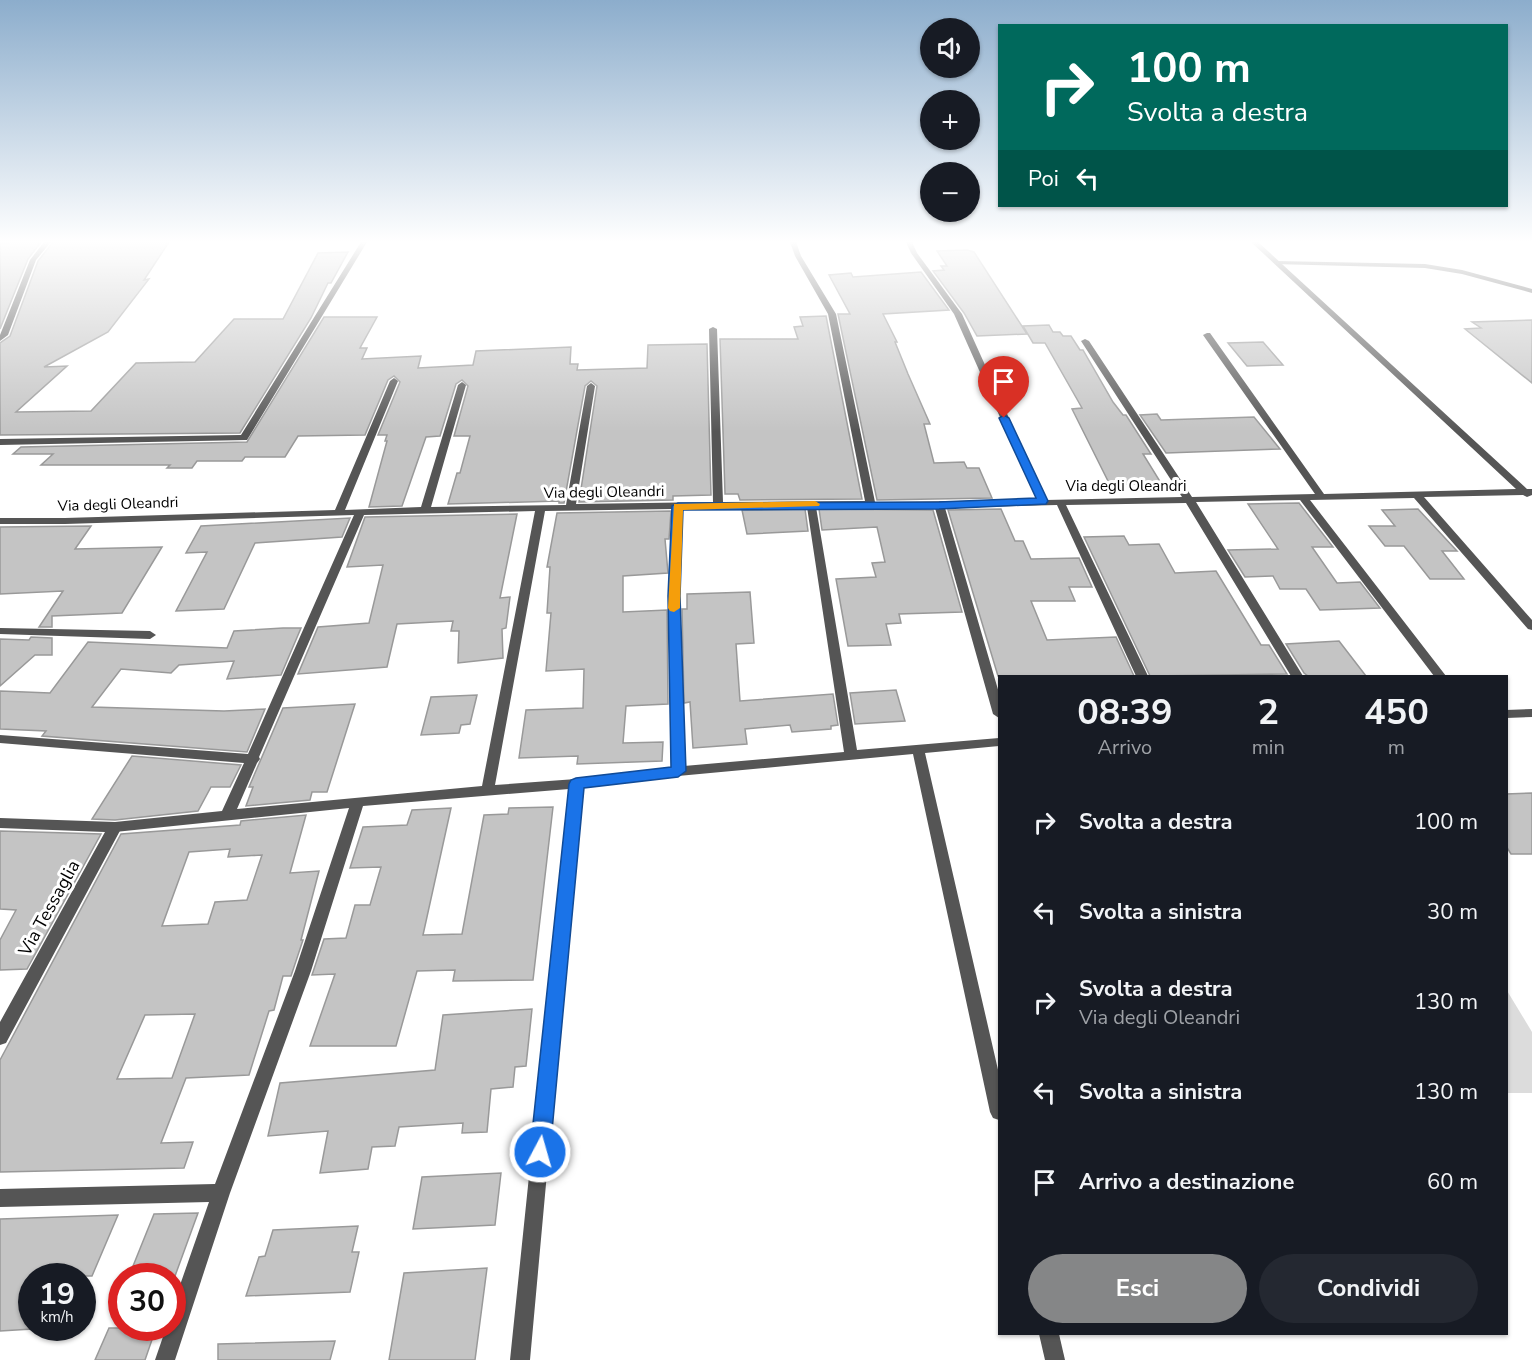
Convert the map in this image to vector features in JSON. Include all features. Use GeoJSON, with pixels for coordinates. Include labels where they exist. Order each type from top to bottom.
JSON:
{"type":"FeatureCollection","features":[{"type":"Feature","properties":{"kind":"street"},"geometry":{"type":"LineString","coordinates":[[0,339],[4,335],[15,305]]}},
{"type":"Feature","properties":{"kind":"street"},"geometry":{"type":"LineString","coordinates":[[0,442],[244,438],[325,305]]}},
{"type":"Feature","properties":{"kind":"street"},"geometry":{"type":"LineString","coordinates":[[827,305],[832,314],[871,505]]}},
{"type":"Feature","properties":{"kind":"street"},"geometry":{"type":"LineString","coordinates":[[952,305],[958,314],[1042,501]]}},
{"type":"Feature","properties":{"kind":"street"},"geometry":{"type":"LineString","coordinates":[[1324,305],[1530,494]]}},
{"type":"Feature","properties":{"kind":"street"},"geometry":{"type":"LineString","coordinates":[[713,330],[718,505]]}},
{"type":"Feature","properties":{"kind":"street"},"geometry":{"type":"LineString","coordinates":[[1207,335],[1321,496]]}},
{"type":"Feature","properties":{"kind":"street"},"geometry":{"type":"LineString","coordinates":[[1084,341],[1190,501],[1296,675]]}},
{"type":"Feature","properties":{"kind":"street"},"geometry":{"type":"LineString","coordinates":[[339,512],[393,381]]}},
{"type":"Feature","properties":{"kind":"street"},"geometry":{"type":"LineString","coordinates":[[425,510],[462,385]]}},
{"type":"Feature","properties":{"kind":"street"},"geometry":{"type":"LineString","coordinates":[[571,507],[591,386]]}},
{"type":"Feature","properties":{"kind":"street"},"geometry":{"type":"LineString","coordinates":[[1416,494],[1532,627]]}},
{"type":"Feature","properties":{"kind":"street","name":"Via degli Oleandri"},"geometry":{"type":"LineString","coordinates":[[0,520],[65,521],[541,507],[939,505],[1042,501],[1190,501],[1303,496],[1530,494]]}},
{"type":"Feature","properties":{"kind":"street"},"geometry":{"type":"LineString","coordinates":[[1303,496],[1439,675]]}},
{"type":"Feature","properties":{"kind":"street"},"geometry":{"type":"LineString","coordinates":[[1060,502],[1142,675]]}},
{"type":"Feature","properties":{"kind":"street"},"geometry":{"type":"LineString","coordinates":[[811,504],[851,755]]}},
{"type":"Feature","properties":{"kind":"street"},"geometry":{"type":"LineString","coordinates":[[939,505],[998,711]]}},
{"type":"Feature","properties":{"kind":"street"},"geometry":{"type":"LineString","coordinates":[[678,506],[674,596],[678,771]]}},
{"type":"Feature","properties":{"kind":"street"},"geometry":{"type":"LineString","coordinates":[[488,789],[541,507]]}},
{"type":"Feature","properties":{"kind":"street"},"geometry":{"type":"LineString","coordinates":[[228,816],[360,512]]}},
{"type":"Feature","properties":{"kind":"street"},"geometry":{"type":"LineString","coordinates":[[0,631],[150,635]]}},
{"type":"Feature","properties":{"kind":"street"},"geometry":{"type":"LineString","coordinates":[[1508,714],[1532,713]]}},
{"type":"Feature","properties":{"kind":"street"},"geometry":{"type":"LineString","coordinates":[[0,739],[254,759]]}},
{"type":"Feature","properties":{"kind":"street"},"geometry":{"type":"LineString","coordinates":[[0,822],[115,827],[488,789],[576,784],[678,771],[998,742]]}},
{"type":"Feature","properties":{"kind":"street"},"geometry":{"type":"LineString","coordinates":[[918,749],[998,1108]]}},
{"type":"Feature","properties":{"kind":"street"},"geometry":{"type":"LineString","coordinates":[[520,1360],[576,784]]}},
{"type":"Feature","properties":{"kind":"street"},"geometry":{"type":"LineString","coordinates":[[165,1360],[221,1193],[303,970],[358,802]]}},
{"type":"Feature","properties":{"kind":"street","name":"Via Tessaglia"},"geometry":{"type":"LineString","coordinates":[[0,1038],[115,827]]}},
{"type":"Feature","properties":{"kind":"street"},"geometry":{"type":"LineString","coordinates":[[0,1198],[221,1193]]}},
{"type":"Feature","properties":{"kind":"street"},"geometry":{"type":"LineString","coordinates":[[1048,1335],[1054,1360]]}},
{"type":"Feature","properties":{"kind":"shaded area"},"geometry":{"type":"Polygon","coordinates":[[[1508,992],[1532,1032],[1532,1093],[1508,1093],[1508,992]]]}},
{"type":"Feature","properties":{"kind":"building"},"geometry":{"type":"Polygon","coordinates":[[[0,305],[9,305],[0,329],[0,305]]]}},
{"type":"Feature","properties":{"kind":"building"},"geometry":{"type":"Polygon","coordinates":[[[21,305],[129,305],[108,332],[44,367],[67,366],[16,412],[91,411],[136,363],[195,362],[234,319],[283,319],[290,305],[317,305],[240,433],[0,435],[0,343],[10,336],[21,305]]]}},
{"type":"Feature","properties":{"kind":"building"},"geometry":{"type":"Polygon","coordinates":[[[845,305],[946,305],[949,310],[883,314],[897,342],[895,342],[930,424],[924,424],[934,463],[964,462],[967,468],[979,468],[992,498],[877,500],[838,314],[850,314],[845,305]]]}},
{"type":"Feature","properties":{"kind":"building"},"geometry":{"type":"Polygon","coordinates":[[[958,305],[1009,305],[1027,334],[977,336],[958,305]]]}},
{"type":"Feature","properties":{"kind":"building"},"geometry":{"type":"Polygon","coordinates":[[[826,316],[862,499],[740,500],[738,494],[725,494],[720,339],[798,339],[794,327],[803,326],[800,317],[826,316]]]}},
{"type":"Feature","properties":{"kind":"building"},"geometry":{"type":"Polygon","coordinates":[[[324,317],[377,317],[360,348],[367,348],[362,359],[421,356],[418,368],[473,365],[476,351],[571,347],[570,364],[578,364],[577,370],[647,368],[648,345],[707,344],[711,495],[673,496],[673,500],[579,502],[597,386],[591,381],[585,386],[564,503],[559,503],[559,501],[448,504],[457,473],[460,473],[470,436],[454,436],[468,386],[462,380],[456,384],[440,436],[426,437],[402,506],[369,507],[387,441],[385,441],[387,435],[378,435],[400,382],[394,376],[388,380],[365,435],[298,436],[285,457],[245,457],[242,461],[197,461],[192,468],[167,468],[170,465],[41,465],[53,454],[13,454],[21,447],[247,442],[324,317]]]}},
{"type":"Feature","properties":{"kind":"building"},"geometry":{"type":"Polygon","coordinates":[[[1532,320],[1532,383],[1465,329],[1481,328],[1472,322],[1532,320]]]}},
{"type":"Feature","properties":{"kind":"building"},"geometry":{"type":"Polygon","coordinates":[[[1049,325],[1053,332],[1071,336],[1080,350],[1083,350],[1113,402],[1123,415],[1126,415],[1151,454],[1143,454],[1161,483],[1110,485],[1072,409],[1082,408],[1045,343],[1033,343],[1023,326],[1049,325]]]}},
{"type":"Feature","properties":{"kind":"building"},"geometry":{"type":"Polygon","coordinates":[[[1263,342],[1283,365],[1247,366],[1228,343],[1263,342]]]}},
{"type":"Feature","properties":{"kind":"building"},"geometry":{"type":"Polygon","coordinates":[[[1157,414],[1161,420],[1254,417],[1280,449],[1166,453],[1140,415],[1157,414]]]}},
{"type":"Feature","properties":{"kind":"building"},"geometry":{"type":"Polygon","coordinates":[[[1299,503],[1333,547],[1312,547],[1337,583],[1360,582],[1380,608],[1320,610],[1306,589],[1280,589],[1273,576],[1245,577],[1228,550],[1278,549],[1248,504],[1299,503]]]}},
{"type":"Feature","properties":{"kind":"building"},"geometry":{"type":"Polygon","coordinates":[[[805,509],[808,531],[747,534],[742,510],[805,509]]]}},
{"type":"Feature","properties":{"kind":"building"},"geometry":{"type":"Polygon","coordinates":[[[819,509],[933,510],[962,612],[899,614],[901,623],[886,624],[891,645],[848,646],[836,579],[876,577],[872,563],[885,562],[877,527],[822,530],[819,509]]]}},
{"type":"Feature","properties":{"kind":"building"},"geometry":{"type":"Polygon","coordinates":[[[1001,509],[1015,541],[1023,541],[1031,559],[1079,558],[1092,587],[1069,587],[1075,601],[1031,601],[1047,640],[1116,637],[1134,675],[998,676],[948,510],[1001,509]]]}},
{"type":"Feature","properties":{"kind":"building"},"geometry":{"type":"Polygon","coordinates":[[[1418,509],[1457,551],[1442,551],[1464,579],[1430,579],[1404,546],[1385,546],[1369,526],[1395,526],[1382,510],[1418,509]]]}},
{"type":"Feature","properties":{"kind":"building"},"geometry":{"type":"Polygon","coordinates":[[[671,511],[669,539],[665,539],[668,573],[623,576],[623,612],[667,610],[668,704],[626,706],[623,743],[663,742],[662,761],[577,764],[578,756],[519,758],[526,710],[583,708],[584,669],[546,671],[551,613],[547,613],[550,567],[547,567],[557,513],[671,511]]]}},
{"type":"Feature","properties":{"kind":"building"},"geometry":{"type":"Polygon","coordinates":[[[517,514],[500,598],[510,597],[506,628],[502,629],[503,658],[458,663],[459,631],[451,631],[453,621],[397,624],[387,667],[298,674],[318,627],[369,623],[383,565],[347,567],[365,517],[517,514]]]}},
{"type":"Feature","properties":{"kind":"building"},"geometry":{"type":"Polygon","coordinates":[[[350,518],[342,537],[255,543],[224,609],[176,611],[207,552],[186,553],[201,526],[350,518]]]}},
{"type":"Feature","properties":{"kind":"building"},"geometry":{"type":"Polygon","coordinates":[[[91,526],[75,549],[162,547],[122,613],[52,616],[52,627],[39,627],[63,591],[0,594],[0,527],[91,526]]]}},
{"type":"Feature","properties":{"kind":"building"},"geometry":{"type":"Polygon","coordinates":[[[1124,536],[1129,545],[1159,544],[1175,573],[1216,571],[1261,645],[1269,645],[1287,674],[1150,675],[1084,537],[1124,536]]]}},
{"type":"Feature","properties":{"kind":"building"},"geometry":{"type":"Polygon","coordinates":[[[750,592],[754,643],[736,644],[740,701],[833,694],[838,725],[831,726],[831,729],[792,732],[790,725],[745,729],[747,744],[693,748],[690,702],[684,703],[682,609],[687,609],[687,594],[750,592]]]}},
{"type":"Feature","properties":{"kind":"building"},"geometry":{"type":"Polygon","coordinates":[[[301,628],[281,675],[227,679],[234,661],[179,665],[171,673],[121,669],[92,707],[224,711],[265,709],[247,752],[42,736],[46,731],[0,729],[0,691],[50,693],[88,642],[227,648],[234,631],[301,628]]]}},
{"type":"Feature","properties":{"kind":"building"},"geometry":{"type":"Polygon","coordinates":[[[31,637],[52,638],[52,655],[35,655],[0,686],[0,639],[29,640],[31,637]]]}},
{"type":"Feature","properties":{"kind":"building"},"geometry":{"type":"Polygon","coordinates":[[[1339,641],[1365,675],[1307,675],[1286,644],[1339,641]]]}},
{"type":"Feature","properties":{"kind":"building"},"geometry":{"type":"Polygon","coordinates":[[[896,690],[905,721],[855,724],[850,693],[896,690]]]}},
{"type":"Feature","properties":{"kind":"building"},"geometry":{"type":"Polygon","coordinates":[[[477,695],[470,724],[461,725],[459,733],[421,735],[431,697],[477,695]]]}},
{"type":"Feature","properties":{"kind":"building"},"geometry":{"type":"Polygon","coordinates":[[[355,704],[327,792],[312,792],[310,800],[246,806],[253,787],[249,787],[283,708],[355,704]]]}},
{"type":"Feature","properties":{"kind":"building"},"geometry":{"type":"Polygon","coordinates":[[[132,756],[241,765],[230,787],[211,787],[198,811],[115,820],[92,819],[132,756]]]}},
{"type":"Feature","properties":{"kind":"building"},"geometry":{"type":"Polygon","coordinates":[[[1532,793],[1532,854],[1511,854],[1508,849],[1508,794],[1532,793]]]}},
{"type":"Feature","properties":{"kind":"building"},"geometry":{"type":"Polygon","coordinates":[[[553,807],[533,980],[453,981],[455,970],[417,971],[396,1046],[310,1046],[335,974],[312,975],[324,939],[346,938],[355,905],[370,905],[381,867],[350,868],[363,827],[407,825],[412,810],[451,808],[423,935],[462,934],[484,815],[508,814],[509,808],[553,807]]]}},
{"type":"Feature","properties":{"kind":"building"},"geometry":{"type":"Polygon","coordinates":[[[306,815],[290,873],[319,871],[301,940],[303,940],[291,976],[283,976],[274,1010],[269,1011],[249,1075],[186,1078],[161,1143],[193,1142],[184,1168],[0,1172],[0,1060],[121,834],[240,825],[241,821],[306,815]],[[230,849],[189,852],[162,926],[208,924],[215,902],[247,900],[262,855],[228,857],[230,849]],[[195,1014],[145,1015],[117,1079],[172,1078],[195,1014]]]}},
{"type":"Feature","properties":{"kind":"building"},"geometry":{"type":"Polygon","coordinates":[[[0,831],[101,834],[27,969],[0,970],[0,940],[16,910],[0,909],[0,831]]]}},
{"type":"Feature","properties":{"kind":"building"},"geometry":{"type":"Polygon","coordinates":[[[532,1009],[526,1066],[515,1067],[513,1087],[491,1089],[487,1132],[462,1133],[463,1123],[399,1127],[395,1146],[372,1147],[368,1169],[320,1173],[328,1131],[268,1136],[280,1083],[435,1070],[443,1015],[532,1009]]]}},
{"type":"Feature","properties":{"kind":"building"},"geometry":{"type":"Polygon","coordinates":[[[501,1173],[495,1225],[413,1229],[422,1177],[501,1173]]]}},
{"type":"Feature","properties":{"kind":"building"},"geometry":{"type":"Polygon","coordinates":[[[198,1213],[180,1263],[134,1263],[154,1214],[198,1213]]]}},
{"type":"Feature","properties":{"kind":"building"},"geometry":{"type":"Polygon","coordinates":[[[118,1215],[96,1267],[96,1263],[18,1263],[18,1330],[0,1331],[0,1219],[118,1215]]]}},
{"type":"Feature","properties":{"kind":"building"},"geometry":{"type":"Polygon","coordinates":[[[358,1226],[352,1252],[359,1252],[350,1292],[246,1296],[259,1257],[265,1256],[273,1230],[358,1226]]]}},
{"type":"Feature","properties":{"kind":"building"},"geometry":{"type":"Polygon","coordinates":[[[487,1268],[475,1360],[389,1360],[404,1273],[487,1268]]]}},
{"type":"Feature","properties":{"kind":"building"},"geometry":{"type":"Polygon","coordinates":[[[108,1330],[108,1341],[152,1341],[145,1360],[95,1360],[108,1330]]]}},
{"type":"Feature","properties":{"kind":"building"},"geometry":{"type":"Polygon","coordinates":[[[335,1341],[330,1360],[218,1360],[218,1344],[335,1341]]]}},
{"type":"Feature","properties":{"kind":"slow traffic"},"geometry":{"type":"LineString","coordinates":[[674,608],[678,506],[815,504]]}},
{"type":"Feature","properties":{"kind":"route"},"geometry":{"type":"LineString","coordinates":[[540,1152],[576,784],[678,771],[674,596],[678,506],[939,505],[1042,501],[1004,418]]}}]}
